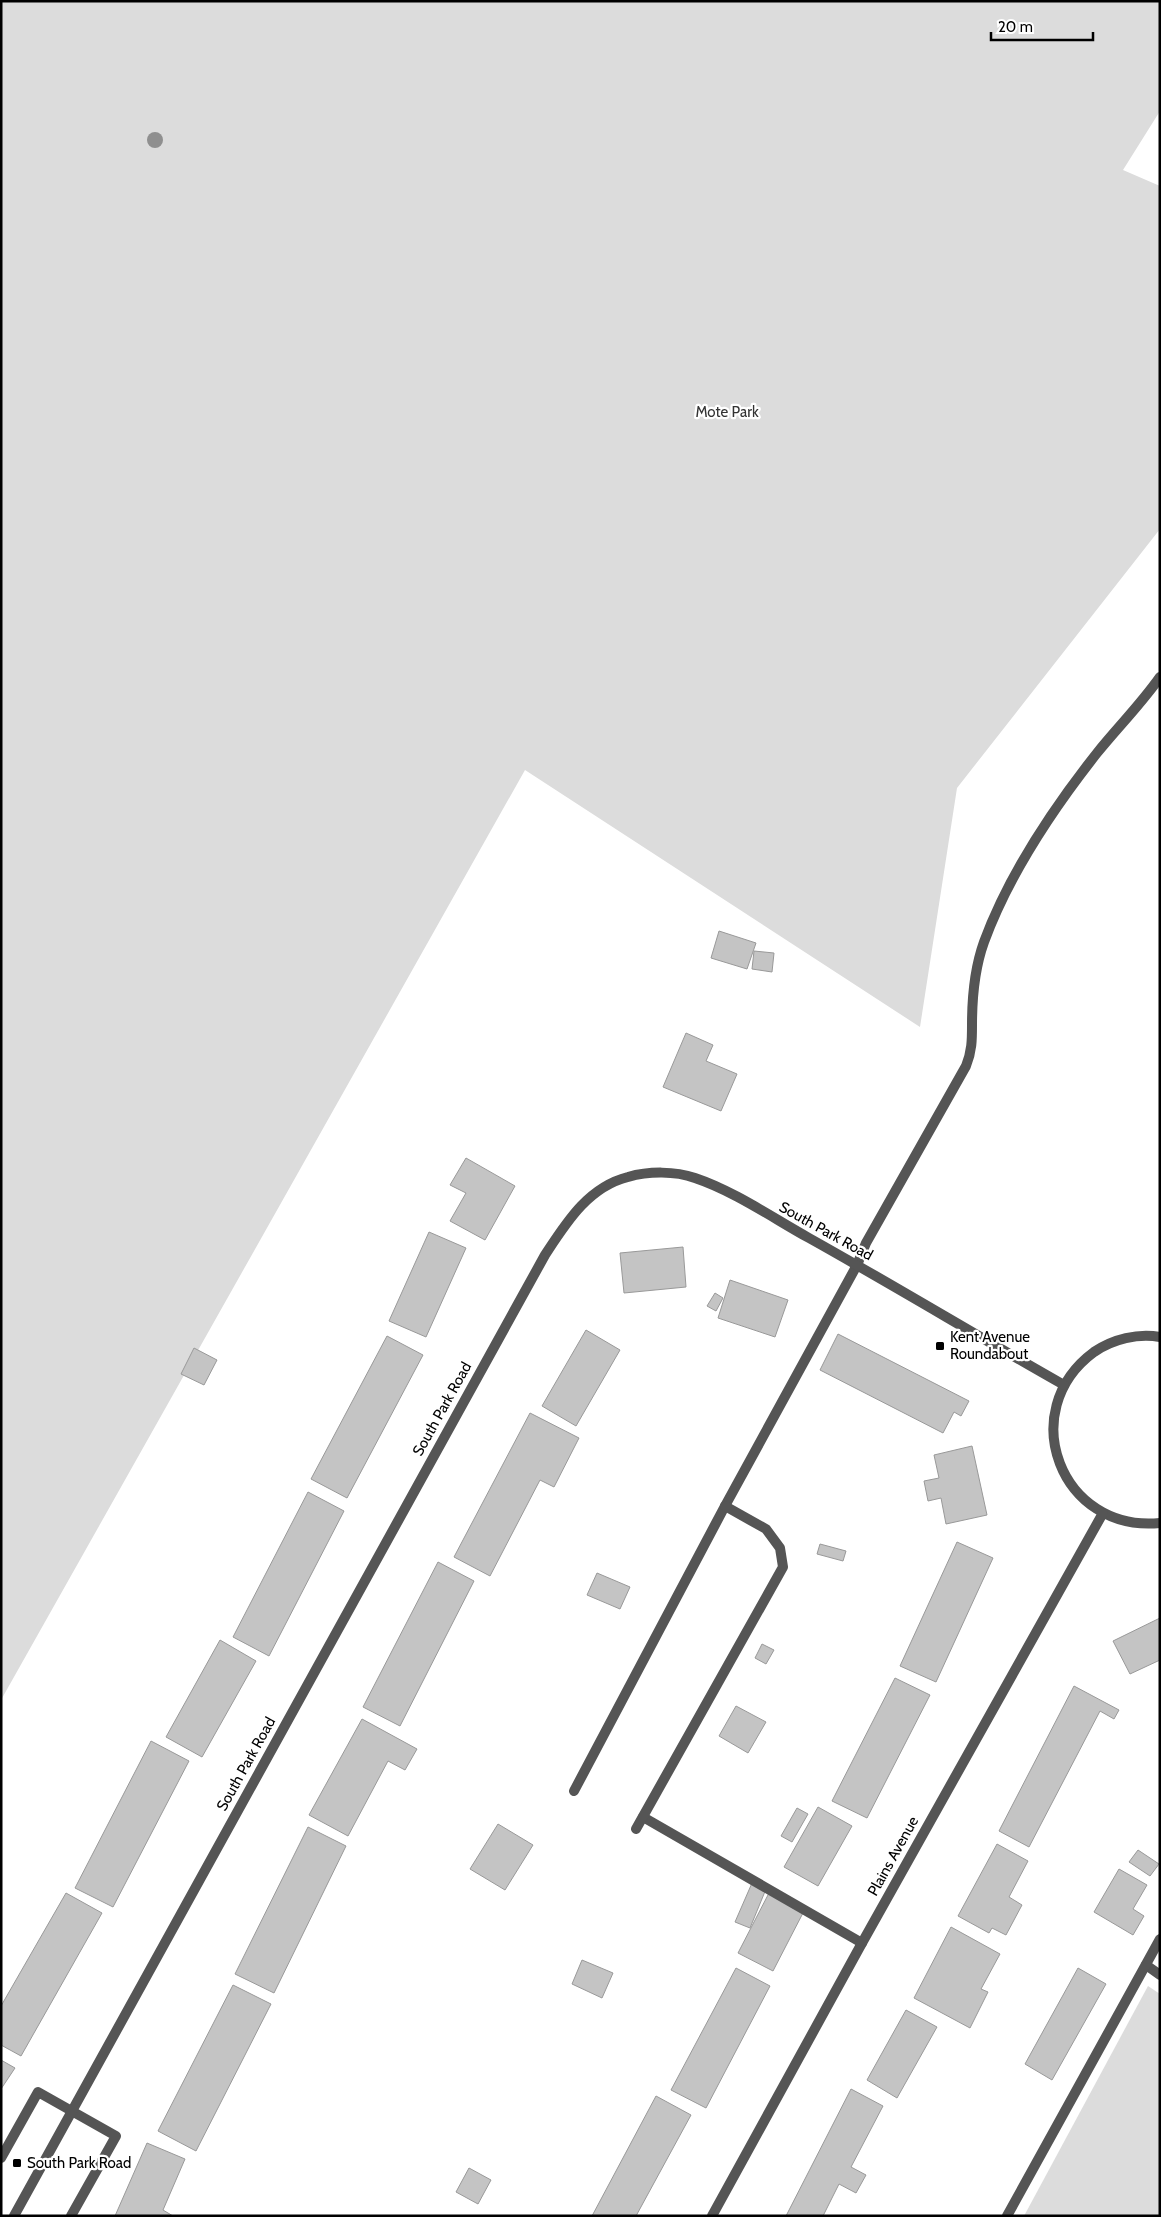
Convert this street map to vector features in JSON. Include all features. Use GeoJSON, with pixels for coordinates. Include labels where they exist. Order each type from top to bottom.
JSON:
{"type":"FeatureCollection","features":[{"type":"Feature","properties":{"kind":"street"},"geometry":{"type":"LineString","coordinates":[[574,1791],[725,1506],[857,1265],[866,1243],[966,1066],[973,1043],[972,1024],[977,970],[983,945],[994,916],[1041,830],[1097,753],[1146,698],[1160,677]]}},
{"type":"Feature","properties":{"kind":"street","name":"South Park Road"},"geometry":{"type":"LineString","coordinates":[[14,2216],[545,1255],[577,1209],[592,1195],[628,1177],[652,1174],[688,1176],[725,1192],[857,1265],[1064,1386]]}},
{"type":"Feature","properties":{"kind":"street"},"geometry":{"type":"LineString","coordinates":[[1160,1337],[1139,1336],[1123,1339],[1099,1349],[1079,1365],[1064,1386],[1057,1403],[1053,1421],[1054,1445],[1057,1458],[1064,1475],[1078,1494],[1103,1513],[1131,1523],[1160,1523]]}},
{"type":"Feature","properties":{"kind":"street"},"geometry":{"type":"LineString","coordinates":[[636,1829],[783,1567],[780,1548],[766,1530],[725,1506]]}},
{"type":"Feature","properties":{"kind":"street","name":"Plains Avenue"},"geometry":{"type":"LineString","coordinates":[[712,2216],[862,1943],[1103,1513]]}},
{"type":"Feature","properties":{"kind":"street"},"geometry":{"type":"LineString","coordinates":[[643,1817],[862,1943]]}},
{"type":"Feature","properties":{"kind":"street"},"geometry":{"type":"LineString","coordinates":[[1007,2216],[1160,1939]]}},
{"type":"Feature","properties":{"kind":"street"},"geometry":{"type":"LineString","coordinates":[[1146,1965],[1160,1975]]}},
{"type":"Feature","properties":{"kind":"street"},"geometry":{"type":"LineString","coordinates":[[1,2158],[38,2092],[116,2136],[71,2216]]}},
{"type":"Feature","properties":{"kind":"green space","name":"Mote Park"},"geometry":{"type":"Polygon","coordinates":[[[1,1],[1160,1],[1160,111],[1123,170],[1160,186],[1160,529],[957,788],[920,1027],[525,770],[1,1700],[1,1]]]}},
{"type":"Feature","properties":{"kind":"green space"},"geometry":{"type":"Polygon","coordinates":[[[1148,1986],[1160,1994],[1160,2216],[1024,2216],[1148,1986]]]}},
{"type":"Feature","properties":{"kind":"building"},"geometry":{"type":"Polygon","coordinates":[[[719,931],[756,943],[747,969],[711,958],[719,931]]]}},
{"type":"Feature","properties":{"kind":"building"},"geometry":{"type":"Polygon","coordinates":[[[754,951],[774,953],[772,972],[752,969],[754,951]]]}},
{"type":"Feature","properties":{"kind":"building"},"geometry":{"type":"Polygon","coordinates":[[[686,1033],[713,1045],[706,1061],[737,1074],[721,1111],[663,1087],[686,1033]]]}},
{"type":"Feature","properties":{"kind":"building"},"geometry":{"type":"Polygon","coordinates":[[[466,1158],[515,1186],[485,1240],[450,1221],[466,1193],[450,1185],[466,1158]]]}},
{"type":"Feature","properties":{"kind":"building"},"geometry":{"type":"Polygon","coordinates":[[[429,1232],[466,1248],[426,1337],[389,1321],[429,1232]]]}},
{"type":"Feature","properties":{"kind":"building"},"geometry":{"type":"Polygon","coordinates":[[[683,1247],[686,1287],[624,1293],[620,1253],[683,1247]]]}},
{"type":"Feature","properties":{"kind":"building"},"geometry":{"type":"Polygon","coordinates":[[[730,1280],[788,1300],[775,1337],[718,1318],[730,1280]]]}},
{"type":"Feature","properties":{"kind":"building"},"geometry":{"type":"Polygon","coordinates":[[[715,1293],[723,1298],[716,1311],[707,1306],[715,1293]]]}},
{"type":"Feature","properties":{"kind":"building"},"geometry":{"type":"Polygon","coordinates":[[[586,1330],[620,1350],[576,1426],[542,1406],[586,1330]]]}},
{"type":"Feature","properties":{"kind":"building"},"geometry":{"type":"Polygon","coordinates":[[[838,1334],[969,1401],[961,1416],[954,1412],[943,1433],[820,1370],[838,1334]]]}},
{"type":"Feature","properties":{"kind":"building"},"geometry":{"type":"Polygon","coordinates":[[[387,1336],[423,1355],[347,1498],[311,1479],[387,1336]]]}},
{"type":"Feature","properties":{"kind":"building"},"geometry":{"type":"Polygon","coordinates":[[[194,1348],[217,1360],[204,1385],[181,1374],[194,1348]]]}},
{"type":"Feature","properties":{"kind":"building"},"geometry":{"type":"Polygon","coordinates":[[[530,1413],[579,1438],[554,1487],[540,1480],[490,1576],[454,1557],[530,1413]]]}},
{"type":"Feature","properties":{"kind":"building"},"geometry":{"type":"Polygon","coordinates":[[[972,1446],[987,1515],[946,1524],[941,1498],[928,1501],[924,1481],[939,1478],[934,1455],[972,1446]]]}},
{"type":"Feature","properties":{"kind":"building"},"geometry":{"type":"Polygon","coordinates":[[[308,1492],[344,1511],[269,1656],[233,1637],[308,1492]]]}},
{"type":"Feature","properties":{"kind":"building"},"geometry":{"type":"Polygon","coordinates":[[[957,1542],[993,1558],[936,1682],[900,1666],[957,1542]]]}},
{"type":"Feature","properties":{"kind":"building"},"geometry":{"type":"Polygon","coordinates":[[[820,1544],[846,1551],[843,1561],[817,1554],[820,1544]]]}},
{"type":"Feature","properties":{"kind":"building"},"geometry":{"type":"Polygon","coordinates":[[[438,1562],[474,1581],[400,1726],[363,1707],[438,1562]]]}},
{"type":"Feature","properties":{"kind":"building"},"geometry":{"type":"Polygon","coordinates":[[[597,1573],[630,1587],[620,1609],[587,1595],[597,1573]]]}},
{"type":"Feature","properties":{"kind":"building"},"geometry":{"type":"Polygon","coordinates":[[[1160,1618],[1160,1660],[1130,1674],[1113,1641],[1160,1618]]]}},
{"type":"Feature","properties":{"kind":"building"},"geometry":{"type":"Polygon","coordinates":[[[220,1640],[256,1661],[202,1757],[166,1737],[220,1640]]]}},
{"type":"Feature","properties":{"kind":"building"},"geometry":{"type":"Polygon","coordinates":[[[762,1644],[774,1650],[766,1664],[755,1658],[762,1644]]]}},
{"type":"Feature","properties":{"kind":"building"},"geometry":{"type":"Polygon","coordinates":[[[895,1678],[930,1695],[867,1818],[832,1801],[895,1678]]]}},
{"type":"Feature","properties":{"kind":"building"},"geometry":{"type":"Polygon","coordinates":[[[1074,1686],[1119,1710],[1114,1719],[1100,1711],[1029,1847],[999,1831],[1074,1686]]]}},
{"type":"Feature","properties":{"kind":"building"},"geometry":{"type":"Polygon","coordinates":[[[736,1706],[766,1722],[748,1753],[719,1736],[736,1706]]]}},
{"type":"Feature","properties":{"kind":"building"},"geometry":{"type":"Polygon","coordinates":[[[362,1719],[417,1749],[405,1770],[388,1761],[348,1836],[309,1815],[362,1719]]]}},
{"type":"Feature","properties":{"kind":"building"},"geometry":{"type":"Polygon","coordinates":[[[151,1741],[189,1761],[113,1907],[75,1888],[151,1741]]]}},
{"type":"Feature","properties":{"kind":"building"},"geometry":{"type":"Polygon","coordinates":[[[818,1807],[852,1826],[818,1886],[784,1867],[818,1807]]]}},
{"type":"Feature","properties":{"kind":"building"},"geometry":{"type":"Polygon","coordinates":[[[797,1808],[808,1814],[792,1842],[781,1836],[797,1808]]]}},
{"type":"Feature","properties":{"kind":"building"},"geometry":{"type":"Polygon","coordinates":[[[498,1824],[533,1845],[505,1890],[470,1869],[498,1824]]]}},
{"type":"Feature","properties":{"kind":"building"},"geometry":{"type":"Polygon","coordinates":[[[308,1827],[346,1846],[274,1993],[235,1974],[308,1827]]]}},
{"type":"Feature","properties":{"kind":"building"},"geometry":{"type":"Polygon","coordinates":[[[997,1844],[1028,1861],[1009,1897],[1022,1905],[1006,1935],[992,1928],[989,1933],[958,1916],[997,1844]]]}},
{"type":"Feature","properties":{"kind":"building"},"geometry":{"type":"Polygon","coordinates":[[[1138,1850],[1159,1864],[1150,1876],[1129,1862],[1138,1850]]]}},
{"type":"Feature","properties":{"kind":"building"},"geometry":{"type":"Polygon","coordinates":[[[1119,1869],[1147,1885],[1133,1909],[1144,1916],[1133,1935],[1094,1912],[1119,1869]]]}},
{"type":"Feature","properties":{"kind":"building"},"geometry":{"type":"Polygon","coordinates":[[[752,1883],[766,1889],[750,1928],[735,1922],[752,1883]]]}},
{"type":"Feature","properties":{"kind":"building"},"geometry":{"type":"Polygon","coordinates":[[[66,1893],[102,1913],[21,2056],[1,2045],[1,2006],[66,1893]]]}},
{"type":"Feature","properties":{"kind":"building"},"geometry":{"type":"Polygon","coordinates":[[[769,1893],[804,1911],[773,1971],[738,1953],[769,1893]]]}},
{"type":"Feature","properties":{"kind":"building"},"geometry":{"type":"Polygon","coordinates":[[[951,1927],[1000,1954],[981,1989],[988,1992],[970,2028],[914,1998],[951,1927]]]}},
{"type":"Feature","properties":{"kind":"building"},"geometry":{"type":"Polygon","coordinates":[[[582,1960],[613,1973],[602,1998],[572,1984],[582,1960]]]}},
{"type":"Feature","properties":{"kind":"building"},"geometry":{"type":"Polygon","coordinates":[[[736,1968],[770,1986],[706,2108],[671,2090],[736,1968]]]}},
{"type":"Feature","properties":{"kind":"building"},"geometry":{"type":"Polygon","coordinates":[[[1078,1968],[1106,1984],[1052,2080],[1025,2064],[1078,1968]]]}},
{"type":"Feature","properties":{"kind":"building"},"geometry":{"type":"Polygon","coordinates":[[[233,1985],[271,2004],[196,2151],[158,2131],[233,1985]]]}},
{"type":"Feature","properties":{"kind":"building"},"geometry":{"type":"Polygon","coordinates":[[[906,2010],[937,2027],[897,2098],[867,2080],[906,2010]]]}},
{"type":"Feature","properties":{"kind":"building"},"geometry":{"type":"Polygon","coordinates":[[[1,2060],[15,2068],[1,2089],[1,2060]]]}},
{"type":"Feature","properties":{"kind":"building"},"geometry":{"type":"Polygon","coordinates":[[[851,2089],[883,2106],[851,2167],[866,2175],[856,2193],[839,2184],[823,2216],[786,2216],[851,2089]]]}},
{"type":"Feature","properties":{"kind":"building"},"geometry":{"type":"Polygon","coordinates":[[[656,2096],[691,2115],[636,2216],[592,2216],[656,2096]]]}},
{"type":"Feature","properties":{"kind":"building"},"geometry":{"type":"Polygon","coordinates":[[[147,2143],[185,2159],[163,2210],[173,2216],[115,2216],[147,2143]]]}},
{"type":"Feature","properties":{"kind":"building"},"geometry":{"type":"Polygon","coordinates":[[[469,2168],[491,2180],[478,2204],[456,2192],[469,2168]]]}},
{"type":"Feature","properties":{"kind":"place","name":"Kent Avenue Roundabout"},"geometry":{"type":"Point","coordinates":[940,1346]}},
{"type":"Feature","properties":{"kind":"place","name":"South Park Road"},"geometry":{"type":"Point","coordinates":[17,2163]}}]}
